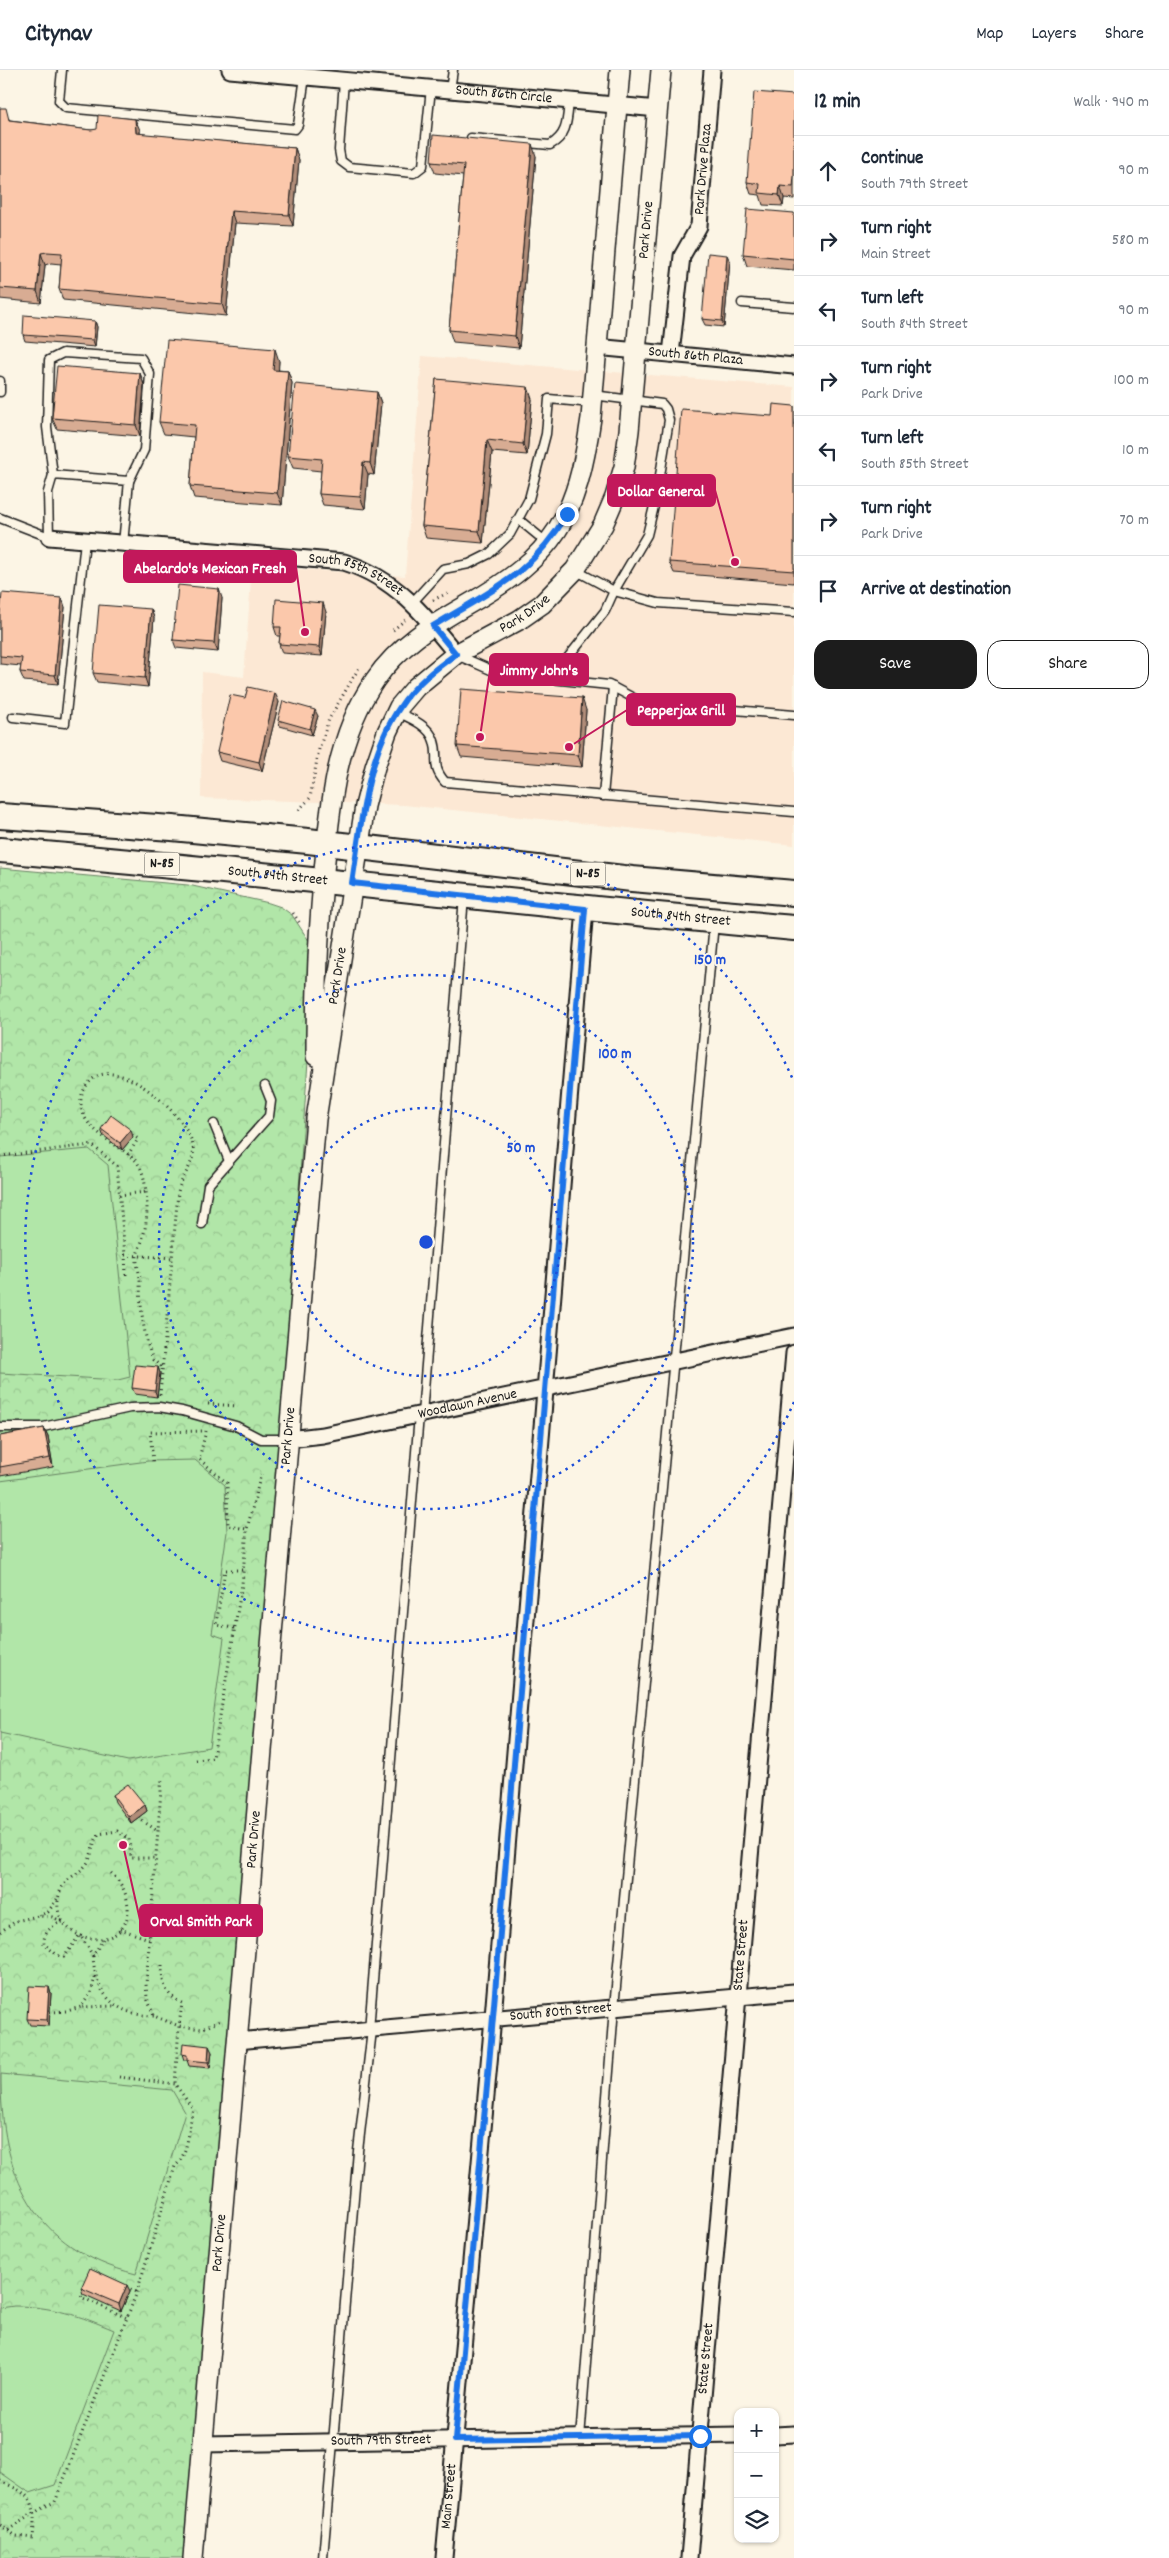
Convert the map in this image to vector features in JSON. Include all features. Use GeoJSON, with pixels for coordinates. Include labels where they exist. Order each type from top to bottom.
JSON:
{"type":"FeatureCollection","features":[{"type":"Feature","properties":{"kind":"main road","name":"N-85"},"geometry":{"type":"LineString","coordinates":[[0,816],[172,828],[358,846],[632,879],[794,893]]}},
{"type":"Feature","properties":{"kind":"main road","name":"South 84th Street"},"geometry":{"type":"LineString","coordinates":[[0,850],[190,866],[585,909],[794,928]]}},
{"type":"Feature","properties":{"kind":"street","name":"South 86th Circle"},"geometry":{"type":"LineString","coordinates":[[230,70],[658,110]]}},
{"type":"Feature","properties":{"kind":"street","name":"Park Drive"},"geometry":{"type":"LineString","coordinates":[[316,1120],[316,994],[323,881],[332,798],[339,764],[348,733],[362,703],[386,664],[404,646],[530,564],[560,526],[576,494],[584,465],[593,399],[620,70]]}},
{"type":"Feature","properties":{"kind":"street","name":"Park Drive"},"geometry":{"type":"LineString","coordinates":[[193,2558],[316,1120],[358,846],[374,767],[397,712],[416,687],[456,654],[519,620],[542,604],[575,570],[603,524],[615,497],[624,468],[632,399],[661,70]]}},
{"type":"Feature","properties":{"kind":"street","name":"Park Drive Plaza"},"geometry":{"type":"LineString","coordinates":[[672,354],[682,256],[699,226],[712,70]]}},
{"type":"Feature","properties":{"kind":"street","name":"South 86th Plaza"},"geometry":{"type":"LineString","coordinates":[[596,347],[794,366]]}},
{"type":"Feature","properties":{"kind":"street","name":"South 85th Street"},"geometry":{"type":"LineString","coordinates":[[49,537],[344,562],[378,575],[433,626],[456,654]]}},
{"type":"Feature","properties":{"kind":"street","name":"Main Street"},"geometry":{"type":"LineString","coordinates":[[444,2558],[492,2019],[585,909]]}},
{"type":"Feature","properties":{"kind":"street","name":"Woodlawn Avenue"},"geometry":{"type":"LineString","coordinates":[[289,1439],[323,1434],[794,1336]]}},
{"type":"Feature","properties":{"kind":"street","name":"State Street"},"geometry":{"type":"LineString","coordinates":[[689,2558],[794,1354]]}},
{"type":"Feature","properties":{"kind":"street","name":"South 80th Street"},"geometry":{"type":"LineString","coordinates":[[238,2041],[794,1992]]}},
{"type":"Feature","properties":{"kind":"street"},"geometry":{"type":"LineString","coordinates":[[779,2435],[794,2434]]}},
{"type":"Feature","properties":{"kind":"street","name":"South 79th Street"},"geometry":{"type":"LineString","coordinates":[[202,2444],[734,2435]]}},
{"type":"Feature","properties":{"kind":"lane"},"geometry":{"type":"LineString","coordinates":[[62,70],[59,100],[66,108],[295,129],[298,125],[305,77]]}},
{"type":"Feature","properties":{"kind":"lane"},"geometry":{"type":"LineString","coordinates":[[450,90],[453,70]]}},
{"type":"Feature","properties":{"kind":"lane"},"geometry":{"type":"LineString","coordinates":[[344,80],[338,150],[341,161],[349,166],[414,173],[424,166],[431,88]]}},
{"type":"Feature","properties":{"kind":"lane"},"geometry":{"type":"LineString","coordinates":[[465,138],[550,145],[560,140],[565,132],[569,101]]}},
{"type":"Feature","properties":{"kind":"lane"},"geometry":{"type":"LineString","coordinates":[[427,135],[436,136]]}},
{"type":"Feature","properties":{"kind":"lane"},"geometry":{"type":"LineString","coordinates":[[742,302],[794,307]]}},
{"type":"Feature","properties":{"kind":"lane"},"geometry":{"type":"LineString","coordinates":[[1,520],[49,537],[48,492],[53,475],[47,427],[49,360],[63,353],[141,358],[150,374],[144,450],[128,481],[123,544]]}},
{"type":"Feature","properties":{"kind":"lane"},"geometry":{"type":"LineString","coordinates":[[0,381],[0,392]]}},
{"type":"Feature","properties":{"kind":"lane"},"geometry":{"type":"LineString","coordinates":[[414,607],[443,569],[469,564],[489,554],[510,534],[529,499],[546,434],[549,399],[632,399],[662,404],[666,409],[669,420],[647,535],[614,591],[605,611],[551,679]]}},
{"type":"Feature","properties":{"kind":"lane"},"geometry":{"type":"LineString","coordinates":[[53,475],[128,481]]}},
{"type":"Feature","properties":{"kind":"lane"},"geometry":{"type":"LineString","coordinates":[[518,519],[548,543]]}},
{"type":"Feature","properties":{"kind":"lane"},"geometry":{"type":"LineString","coordinates":[[13,717],[64,723],[85,541]]}},
{"type":"Feature","properties":{"kind":"lane"},"geometry":{"type":"LineString","coordinates":[[575,570],[614,591],[658,603],[794,612]]}},
{"type":"Feature","properties":{"kind":"lane"},"geometry":{"type":"LineString","coordinates":[[456,654],[500,674],[613,687],[641,702],[794,715]]}},
{"type":"Feature","properties":{"kind":"lane"},"geometry":{"type":"LineString","coordinates":[[603,796],[613,687]]}},
{"type":"Feature","properties":{"kind":"lane"},"geometry":{"type":"LineString","coordinates":[[397,712],[429,731],[434,742],[435,765],[438,774],[445,782],[794,812]]}},
{"type":"Feature","properties":{"kind":"lane"},"geometry":{"type":"LineString","coordinates":[[323,2558],[370,2030],[464,895]]}},
{"type":"Feature","properties":{"kind":"lane"},"geometry":{"type":"LineString","coordinates":[[580,2438],[614,2008],[714,921]]}},
{"type":"Feature","properties":{"kind":"lane"},"geometry":{"type":"LineString","coordinates":[[202,1224],[208,1185],[269,1116],[271,1101],[265,1086]]}},
{"type":"Feature","properties":{"kind":"lane"},"geometry":{"type":"LineString","coordinates":[[214,1124],[229,1161]]}},
{"type":"Feature","properties":{"kind":"lane"},"geometry":{"type":"LineString","coordinates":[[0,1426],[43,1427],[140,1408],[159,1407],[182,1411],[236,1426],[261,1439],[289,1439]]}},
{"type":"Feature","properties":{"kind":"path"},"geometry":{"type":"LineString","coordinates":[[414,607],[451,592]]}},
{"type":"Feature","properties":{"kind":"path"},"geometry":{"type":"LineString","coordinates":[[160,1400],[180,1182],[193,1158],[194,1148],[188,1134],[161,1099],[144,1087],[114,1074],[94,1078],[81,1097],[82,1111],[99,1132],[140,1167],[146,1192],[148,1214],[137,1255],[140,1307],[150,1353],[153,1360],[162,1367]]}},
{"type":"Feature","properties":{"kind":"path"},"geometry":{"type":"LineString","coordinates":[[99,1132],[104,1125]]}},
{"type":"Feature","properties":{"kind":"path"},"geometry":{"type":"LineString","coordinates":[[124,1129],[138,1139],[128,1155]]}},
{"type":"Feature","properties":{"kind":"path"},"geometry":{"type":"LineString","coordinates":[[0,1156],[37,1150],[92,1145],[117,1166],[126,1275]]}},
{"type":"Feature","properties":{"kind":"path"},"geometry":{"type":"LineString","coordinates":[[119,1195],[146,1192]]}},
{"type":"Feature","properties":{"kind":"path"},"geometry":{"type":"LineString","coordinates":[[124,1255],[172,1258]]}},
{"type":"Feature","properties":{"kind":"path"},"geometry":{"type":"LineString","coordinates":[[199,1403],[238,1406]]}},
{"type":"Feature","properties":{"kind":"path"},"geometry":{"type":"LineString","coordinates":[[210,1418],[199,1459],[227,1483],[228,1526],[246,1529]]}},
{"type":"Feature","properties":{"kind":"path"},"geometry":{"type":"LineString","coordinates":[[153,1461],[150,1432],[206,1431]]}},
{"type":"Feature","properties":{"kind":"path"},"geometry":{"type":"LineString","coordinates":[[196,1760],[213,1758],[243,1570],[246,1529],[261,1474]]}},
{"type":"Feature","properties":{"kind":"path"},"geometry":{"type":"LineString","coordinates":[[234,1628],[216,1626],[225,1570],[243,1570]]}},
{"type":"Feature","properties":{"kind":"path"},"geometry":{"type":"LineString","coordinates":[[154,2016],[147,1998],[146,1984],[162,1778]]}},
{"type":"Feature","properties":{"kind":"path"},"geometry":{"type":"LineString","coordinates":[[138,1818],[158,1831]]}},
{"type":"Feature","properties":{"kind":"path"},"geometry":{"type":"LineString","coordinates":[[38,1916],[53,1907],[65,1882],[87,1864],[95,1839],[105,1832],[117,1831],[127,1836],[131,1858],[156,1858]]}},
{"type":"Feature","properties":{"kind":"path"},"geometry":{"type":"LineString","coordinates":[[93,1956],[104,1939],[120,1929],[128,1911],[126,1897],[120,1882],[111,1873]]}},
{"type":"Feature","properties":{"kind":"path"},"geometry":{"type":"LineString","coordinates":[[59,1896],[59,1906],[64,1922]]}},
{"type":"Feature","properties":{"kind":"path"},"geometry":{"type":"LineString","coordinates":[[0,1932],[16,1921],[38,1916],[52,1917],[64,1922],[80,1937],[93,1956],[96,1977],[104,1994],[116,2006],[132,2013],[154,2016],[179,2026],[207,2028],[226,2017]]}},
{"type":"Feature","properties":{"kind":"path"},"geometry":{"type":"LineString","coordinates":[[64,1922],[54,1924],[44,1937],[44,1944],[57,1955],[64,1957],[80,1937]]}},
{"type":"Feature","properties":{"kind":"path"},"geometry":{"type":"LineString","coordinates":[[120,1929],[149,1939]]}},
{"type":"Feature","properties":{"kind":"path"},"geometry":{"type":"LineString","coordinates":[[80,1937],[104,1939]]}},
{"type":"Feature","properties":{"kind":"path"},"geometry":{"type":"LineString","coordinates":[[8,2530],[30,2517],[35,2510],[55,2502],[137,2292],[175,2166],[180,2162],[193,2109],[175,2084],[182,2003],[166,1992],[162,1979],[162,1965]]}},
{"type":"Feature","properties":{"kind":"path"},"geometry":{"type":"LineString","coordinates":[[81,2007],[91,1993],[96,1977]]}},
{"type":"Feature","properties":{"kind":"path"},"geometry":{"type":"LineString","coordinates":[[50,2012],[67,2011],[81,2007],[116,2006]]}},
{"type":"Feature","properties":{"kind":"path"},"geometry":{"type":"LineString","coordinates":[[179,2047],[186,2048]]}},
{"type":"Feature","properties":{"kind":"path"},"geometry":{"type":"LineString","coordinates":[[119,2077],[175,2084]]}},
{"type":"Feature","properties":{"kind":"path"},"geometry":{"type":"LineString","coordinates":[[119,2284],[137,2292]]}},
{"type":"Feature","properties":{"kind":"path"},"geometry":{"type":"LineString","coordinates":[[85,2288],[81,2297],[127,2318]]}},
{"type":"Feature","properties":{"kind":"path"},"geometry":{"type":"LineString","coordinates":[[0,2481],[29,2497],[35,2510],[33,2538],[16,2536],[0,2526]]}},
{"type":"Feature","properties":{"kind":"shaded area"},"geometry":{"type":"Polygon","coordinates":[[[422,356],[794,387],[794,845],[404,805],[201,798],[202,672],[244,677],[252,566],[405,576],[422,356]]]}},
{"type":"Feature","properties":{"kind":"green space"},"geometry":{"type":"Polygon","coordinates":[[[0,868],[188,885],[269,903],[281,907],[292,915],[313,947],[312,1005],[283,1413],[185,2558],[0,2558],[0,868]]]}},
{"type":"Feature","properties":{"kind":"green space"},"geometry":{"type":"Polygon","coordinates":[[[89,1149],[108,1165],[130,1377],[118,1380],[0,1373],[0,1157],[89,1149]]]}},
{"type":"Feature","properties":{"kind":"green space"},"geometry":{"type":"Polygon","coordinates":[[[195,1460],[225,1485],[227,1532],[212,1634],[224,1638],[209,1747],[128,1761],[0,1733],[0,1481],[148,1461],[195,1460]]]}},
{"type":"Feature","properties":{"kind":"green space"},"geometry":{"type":"Polygon","coordinates":[[[1,2074],[172,2090],[185,2112],[136,2274],[101,2262],[72,2247],[48,2227],[30,2203],[16,2176],[7,2145],[2,2111],[1,2074]]]}},
{"type":"Feature","properties":{"kind":"green space"},"geometry":{"type":"Polygon","coordinates":[[[28,2306],[66,2313],[114,2330],[55,2485],[30,2493],[0,2472],[0,2308],[28,2306]]]}},
{"type":"Feature","properties":{"kind":"building"},"geometry":{"type":"Polygon","coordinates":[[[754,92],[794,95],[793,187],[780,186],[779,195],[759,193],[760,184],[747,182],[754,92]]]}},
{"type":"Feature","properties":{"kind":"building"},"geometry":{"type":"Polygon","coordinates":[[[0,108],[6,108],[9,120],[91,130],[97,129],[98,115],[135,119],[136,133],[295,148],[289,215],[231,211],[222,304],[59,289],[62,253],[41,253],[37,291],[0,288],[0,108]]]}},
{"type":"Feature","properties":{"kind":"building"},"geometry":{"type":"Polygon","coordinates":[[[433,135],[532,144],[515,336],[449,330],[464,165],[431,162],[433,135]]]}},
{"type":"Feature","properties":{"kind":"building"},"geometry":{"type":"Polygon","coordinates":[[[747,209],[794,213],[794,259],[743,254],[747,209]]]}},
{"type":"Feature","properties":{"kind":"building"},"geometry":{"type":"Polygon","coordinates":[[[708,253],[727,255],[722,321],[702,319],[708,253]]]}},
{"type":"Feature","properties":{"kind":"building"},"geometry":{"type":"Polygon","coordinates":[[[24,315],[95,321],[93,340],[23,335],[24,315]]]}},
{"type":"Feature","properties":{"kind":"building"},"geometry":{"type":"Polygon","coordinates":[[[167,340],[275,349],[273,370],[288,371],[277,493],[190,486],[195,425],[159,422],[167,340]]]}},
{"type":"Feature","properties":{"kind":"building"},"geometry":{"type":"Polygon","coordinates":[[[57,366],[140,373],[136,425],[52,418],[57,366]]]}},
{"type":"Feature","properties":{"kind":"building"},"geometry":{"type":"Polygon","coordinates":[[[436,379],[528,387],[523,444],[487,440],[479,531],[422,526],[436,379]]]}},
{"type":"Feature","properties":{"kind":"building"},"geometry":{"type":"Polygon","coordinates":[[[295,384],[377,392],[370,463],[363,462],[360,497],[319,494],[322,459],[288,456],[295,384]]]}},
{"type":"Feature","properties":{"kind":"building"},"geometry":{"type":"Polygon","coordinates":[[[773,404],[794,406],[794,571],[669,562],[681,409],[772,416],[773,404]]]}},
{"type":"Feature","properties":{"kind":"building"},"geometry":{"type":"Polygon","coordinates":[[[178,585],[219,589],[214,643],[173,640],[178,585]]]}},
{"type":"Feature","properties":{"kind":"building"},"geometry":{"type":"Polygon","coordinates":[[[2,593],[62,598],[55,675],[20,672],[22,658],[0,656],[2,593]]]}},
{"type":"Feature","properties":{"kind":"building"},"geometry":{"type":"Polygon","coordinates":[[[276,599],[323,603],[319,647],[279,644],[281,627],[274,627],[276,599]]]}},
{"type":"Feature","properties":{"kind":"building"},"geometry":{"type":"Polygon","coordinates":[[[99,605],[151,609],[145,678],[93,673],[99,605]]]}},
{"type":"Feature","properties":{"kind":"building"},"geometry":{"type":"Polygon","coordinates":[[[248,687],[275,693],[259,762],[217,752],[230,695],[245,698],[248,687]]]}},
{"type":"Feature","properties":{"kind":"building"},"geometry":{"type":"Polygon","coordinates":[[[461,689],[582,698],[578,755],[457,746],[461,689]]]}},
{"type":"Feature","properties":{"kind":"building"},"geometry":{"type":"Polygon","coordinates":[[[283,701],[315,710],[310,729],[278,720],[283,701]]]}},
{"type":"Feature","properties":{"kind":"building"},"geometry":{"type":"Polygon","coordinates":[[[111,1115],[131,1130],[120,1143],[101,1129],[111,1115]]]}},
{"type":"Feature","properties":{"kind":"building"},"geometry":{"type":"Polygon","coordinates":[[[135,1365],[158,1367],[155,1391],[132,1388],[135,1365]]]}},
{"type":"Feature","properties":{"kind":"building"},"geometry":{"type":"Polygon","coordinates":[[[44,1428],[50,1458],[0,1467],[0,1436],[44,1428]]]}},
{"type":"Feature","properties":{"kind":"building"},"geometry":{"type":"Polygon","coordinates":[[[128,1784],[145,1805],[129,1817],[113,1795],[128,1784]]]}},
{"type":"Feature","properties":{"kind":"building"},"geometry":{"type":"Polygon","coordinates":[[[29,1986],[49,1987],[47,2020],[27,2019],[29,1986]]]}},
{"type":"Feature","properties":{"kind":"building"},"geometry":{"type":"Polygon","coordinates":[[[183,2043],[209,2046],[208,2062],[187,2060],[187,2055],[182,2054],[183,2043]]]}},
{"type":"Feature","properties":{"kind":"building"},"geometry":{"type":"Polygon","coordinates":[[[90,2268],[127,2285],[119,2304],[81,2288],[90,2268]]]}},
{"type":"Feature","properties":{"kind":"place","name":"Dollar General"},"geometry":{"type":"Point","coordinates":[735,562]}},
{"type":"Feature","properties":{"kind":"place","name":"Abelardo's Mexican Fresh"},"geometry":{"type":"Point","coordinates":[305,632]}},
{"type":"Feature","properties":{"kind":"place","name":"Jimmy John's"},"geometry":{"type":"Point","coordinates":[480,737]}},
{"type":"Feature","properties":{"kind":"place","name":"Pepperjax Grill"},"geometry":{"type":"Point","coordinates":[569,747]}},
{"type":"Feature","properties":{"kind":"place","name":"Orval Smith Park"},"geometry":{"type":"Point","coordinates":[123,1845]}},
{"type":"Feature","properties":{"kind":"route"},"geometry":{"type":"LineString","coordinates":[[567,514],[557,532],[530,564],[493,591],[433,626],[456,654],[433,671],[416,687],[400,707],[387,732],[371,780],[352,883],[585,909],[491,2041],[455,2440],[700,2436]]}}]}
